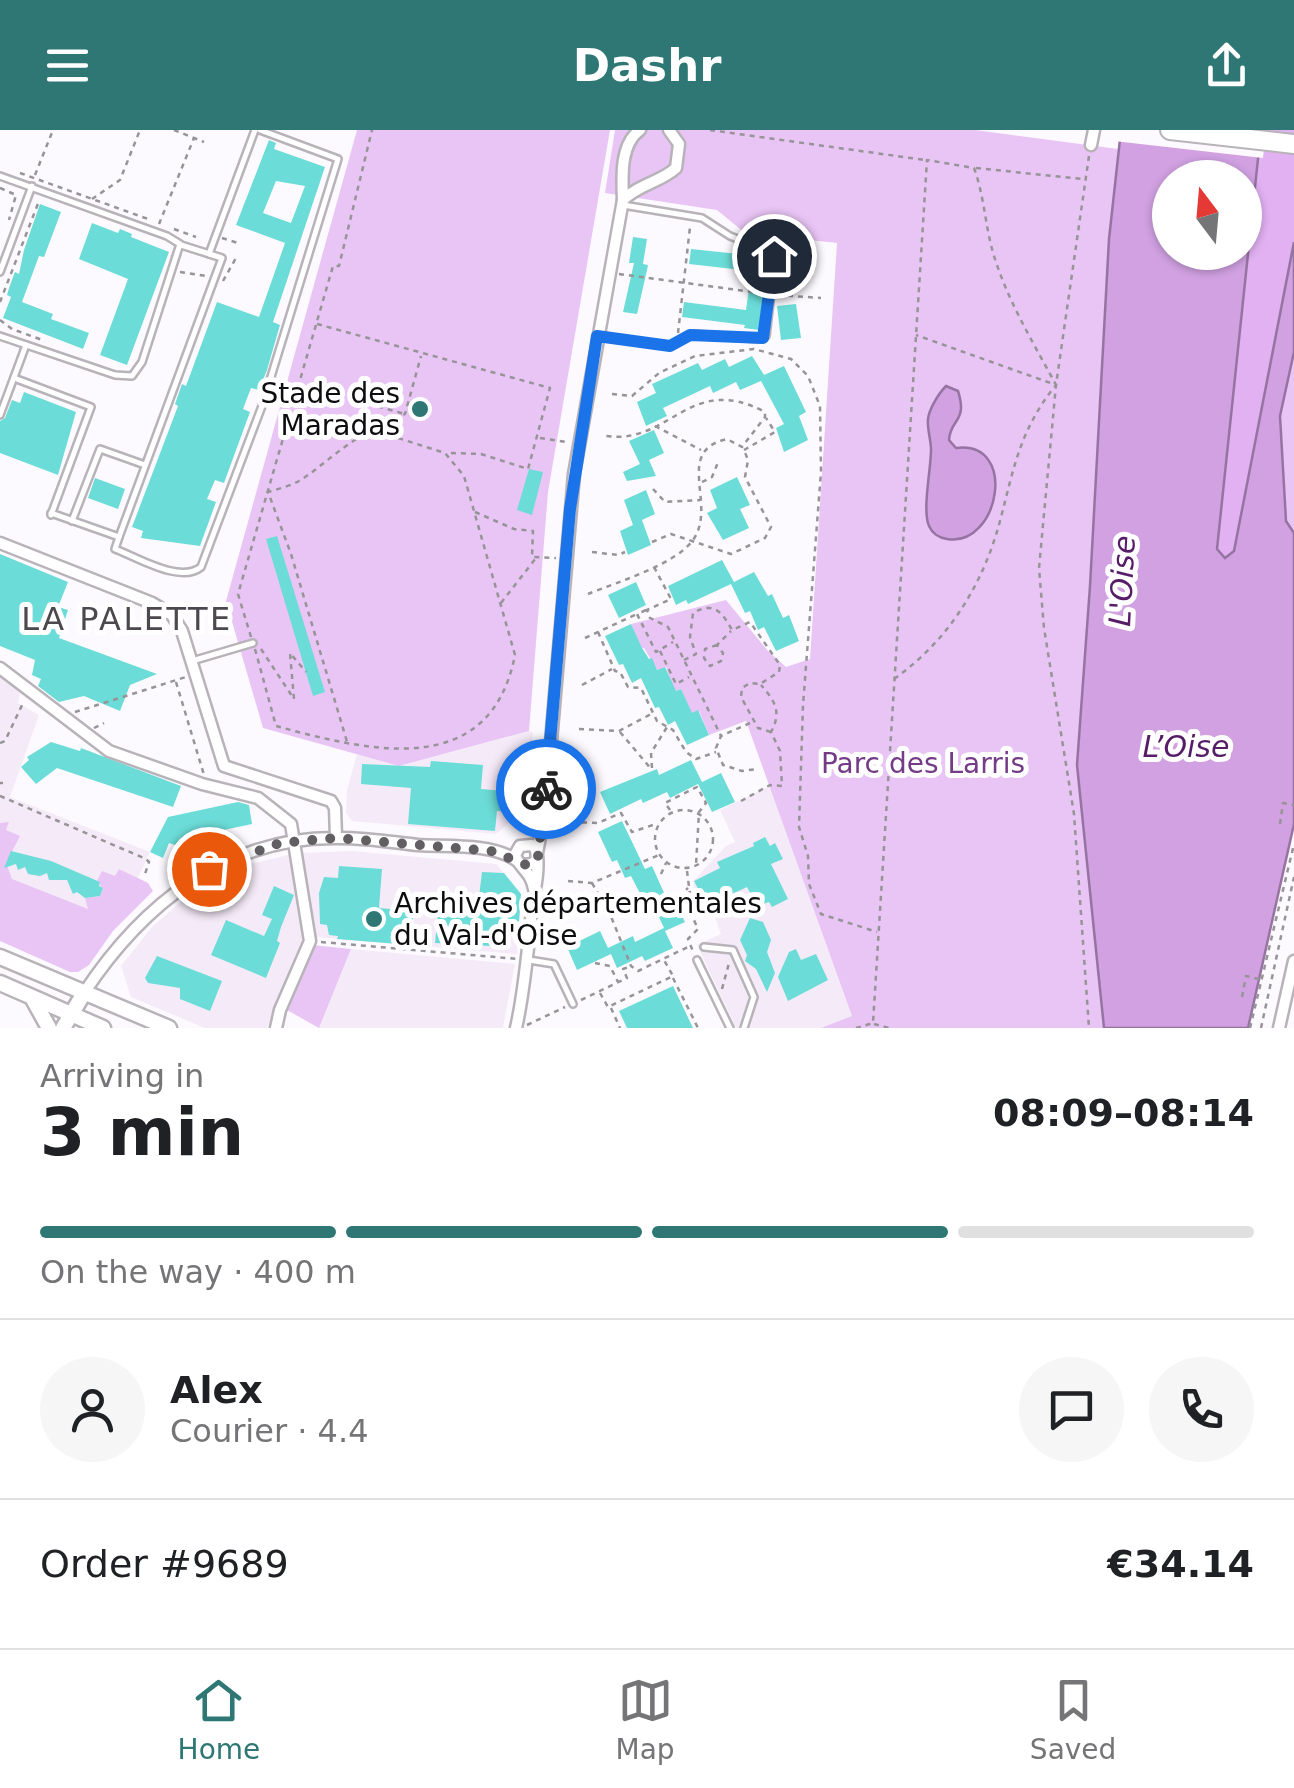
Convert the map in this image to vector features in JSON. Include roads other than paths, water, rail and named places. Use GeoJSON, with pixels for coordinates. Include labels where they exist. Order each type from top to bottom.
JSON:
{"type":"FeatureCollection","features":[{"type":"Feature","properties":{"kind":"highway"},"geometry":{"type":"LineString","coordinates":[[1170,130],[1294,144]]}},
{"type":"Feature","properties":{"kind":"main road"},"geometry":{"type":"LineString","coordinates":[[0,957],[169,1028]]}},
{"type":"Feature","properties":{"kind":"main road"},"geometry":{"type":"LineString","coordinates":[[0,983],[30,996],[67,1021],[103,1028]]}},
{"type":"Feature","properties":{"kind":"main road"},"geometry":{"type":"LineString","coordinates":[[67,1021],[84,993]]}},
{"type":"Feature","properties":{"kind":"main road"},"geometry":{"type":"LineString","coordinates":[[30,996],[49,1028]]}},
{"type":"Feature","properties":{"kind":"street"},"geometry":{"type":"LineString","coordinates":[[516,1028],[539,877],[565,558],[579,444],[623,202],[628,143],[640,130]]}},
{"type":"Feature","properties":{"kind":"street"},"geometry":{"type":"LineString","coordinates":[[623,202],[632,190],[668,176],[676,168],[679,144],[669,130]]}},
{"type":"Feature","properties":{"kind":"street"},"geometry":{"type":"LineString","coordinates":[[1091,145],[1094,130]]}},
{"type":"Feature","properties":{"kind":"street"},"geometry":{"type":"LineString","coordinates":[[0,543],[163,609],[180,625],[224,766],[331,801],[335,808],[336,838]]}},
{"type":"Feature","properties":{"kind":"street"},"geometry":{"type":"LineString","coordinates":[[0,668],[109,751],[202,784],[262,799],[291,824],[310,941],[276,1028]]}},
{"type":"Feature","properties":{"kind":"street"},"geometry":{"type":"LineString","coordinates":[[520,854],[544,815]]}},
{"type":"Feature","properties":{"kind":"street"},"geometry":{"type":"LineString","coordinates":[[84,993],[134,928],[169,895],[234,857],[295,841],[336,838],[520,854],[532,864],[538,855]]}},
{"type":"Feature","properties":{"kind":"street"},"geometry":{"type":"LineString","coordinates":[[520,854],[532,845],[538,855]]}},
{"type":"Feature","properties":{"kind":"street"},"geometry":{"type":"LineString","coordinates":[[520,854],[534,890]]}},
{"type":"Feature","properties":{"kind":"street"},"geometry":{"type":"LineString","coordinates":[[1280,1028],[1294,961]]}},
{"type":"Feature","properties":{"kind":"lane"},"geometry":{"type":"LineString","coordinates":[[0,176],[32,186],[180,244],[209,254],[222,258],[114,549],[178,573],[194,573],[201,568],[262,406],[338,159],[258,130],[209,254]]}},
{"type":"Feature","properties":{"kind":"lane"},"geometry":{"type":"LineString","coordinates":[[0,272],[32,186]]}},
{"type":"Feature","properties":{"kind":"lane"},"geometry":{"type":"LineString","coordinates":[[597,336],[665,346],[694,334],[763,338],[774,258],[771,252],[691,216],[623,202]]}},
{"type":"Feature","properties":{"kind":"lane"},"geometry":{"type":"LineString","coordinates":[[0,336],[114,376],[132,376],[142,362],[180,244]]}},
{"type":"Feature","properties":{"kind":"lane"},"geometry":{"type":"LineString","coordinates":[[0,415],[26,345]]}},
{"type":"Feature","properties":{"kind":"lane"},"geometry":{"type":"LineString","coordinates":[[14,378],[90,407],[51,514],[119,537]]}},
{"type":"Feature","properties":{"kind":"lane"},"geometry":{"type":"LineString","coordinates":[[72,521],[100,449],[145,466]]}},
{"type":"Feature","properties":{"kind":"lane"},"geometry":{"type":"LineString","coordinates":[[192,661],[254,647]]}},
{"type":"Feature","properties":{"kind":"lane"},"geometry":{"type":"LineString","coordinates":[[704,947],[733,950],[754,996],[744,1028]]}},
{"type":"Feature","properties":{"kind":"lane"},"geometry":{"type":"LineString","coordinates":[[529,960],[554,964],[573,1004]]}},
{"type":"Feature","properties":{"kind":"lane"},"geometry":{"type":"LineString","coordinates":[[697,960],[730,1028]]}},
{"type":"Feature","properties":{"kind":"water"},"geometry":{"type":"Polygon","coordinates":[[[1121,130],[1261,130],[1258,160],[1152,160],[1152,270],[1246,270],[1217,549],[1225,558],[1234,551],[1294,242],[1294,352],[1280,416],[1286,521],[1294,533],[1294,824],[1248,1028],[1104,1028],[1077,765],[1109,239],[1121,130]]]}},
{"type":"Feature","properties":{"kind":"water"},"geometry":{"type":"Polygon","coordinates":[[[946,386],[958,391],[961,401],[960,415],[949,440],[956,448],[976,450],[988,460],[995,476],[995,494],[979,527],[965,537],[947,539],[932,531],[926,510],[931,450],[928,419],[946,386]]]}},
{"type":"Feature","properties":{"kind":"place","name":"Stade des Maradas"},"geometry":{"type":"Point","coordinates":[420,409]}},
{"type":"Feature","properties":{"kind":"place","name":"Archives départementales du Val-d'Oise"},"geometry":{"type":"Point","coordinates":[374,919]}},
{"type":"Feature","properties":{"kind":"district","name":"LA PALETTE"},"geometry":{"type":"Point","coordinates":[127,619]}},
{"type":"Feature","properties":{"kind":"water label","name":"L'Oise"},"geometry":{"type":"Point","coordinates":[1122,581]}},
{"type":"Feature","properties":{"kind":"water label","name":"L’Oise"},"geometry":{"type":"Point","coordinates":[1186,746]}},
{"type":"Feature","properties":{"kind":"park label","name":"Parc des Larris"},"geometry":{"type":"Point","coordinates":[923,763]}}]}
